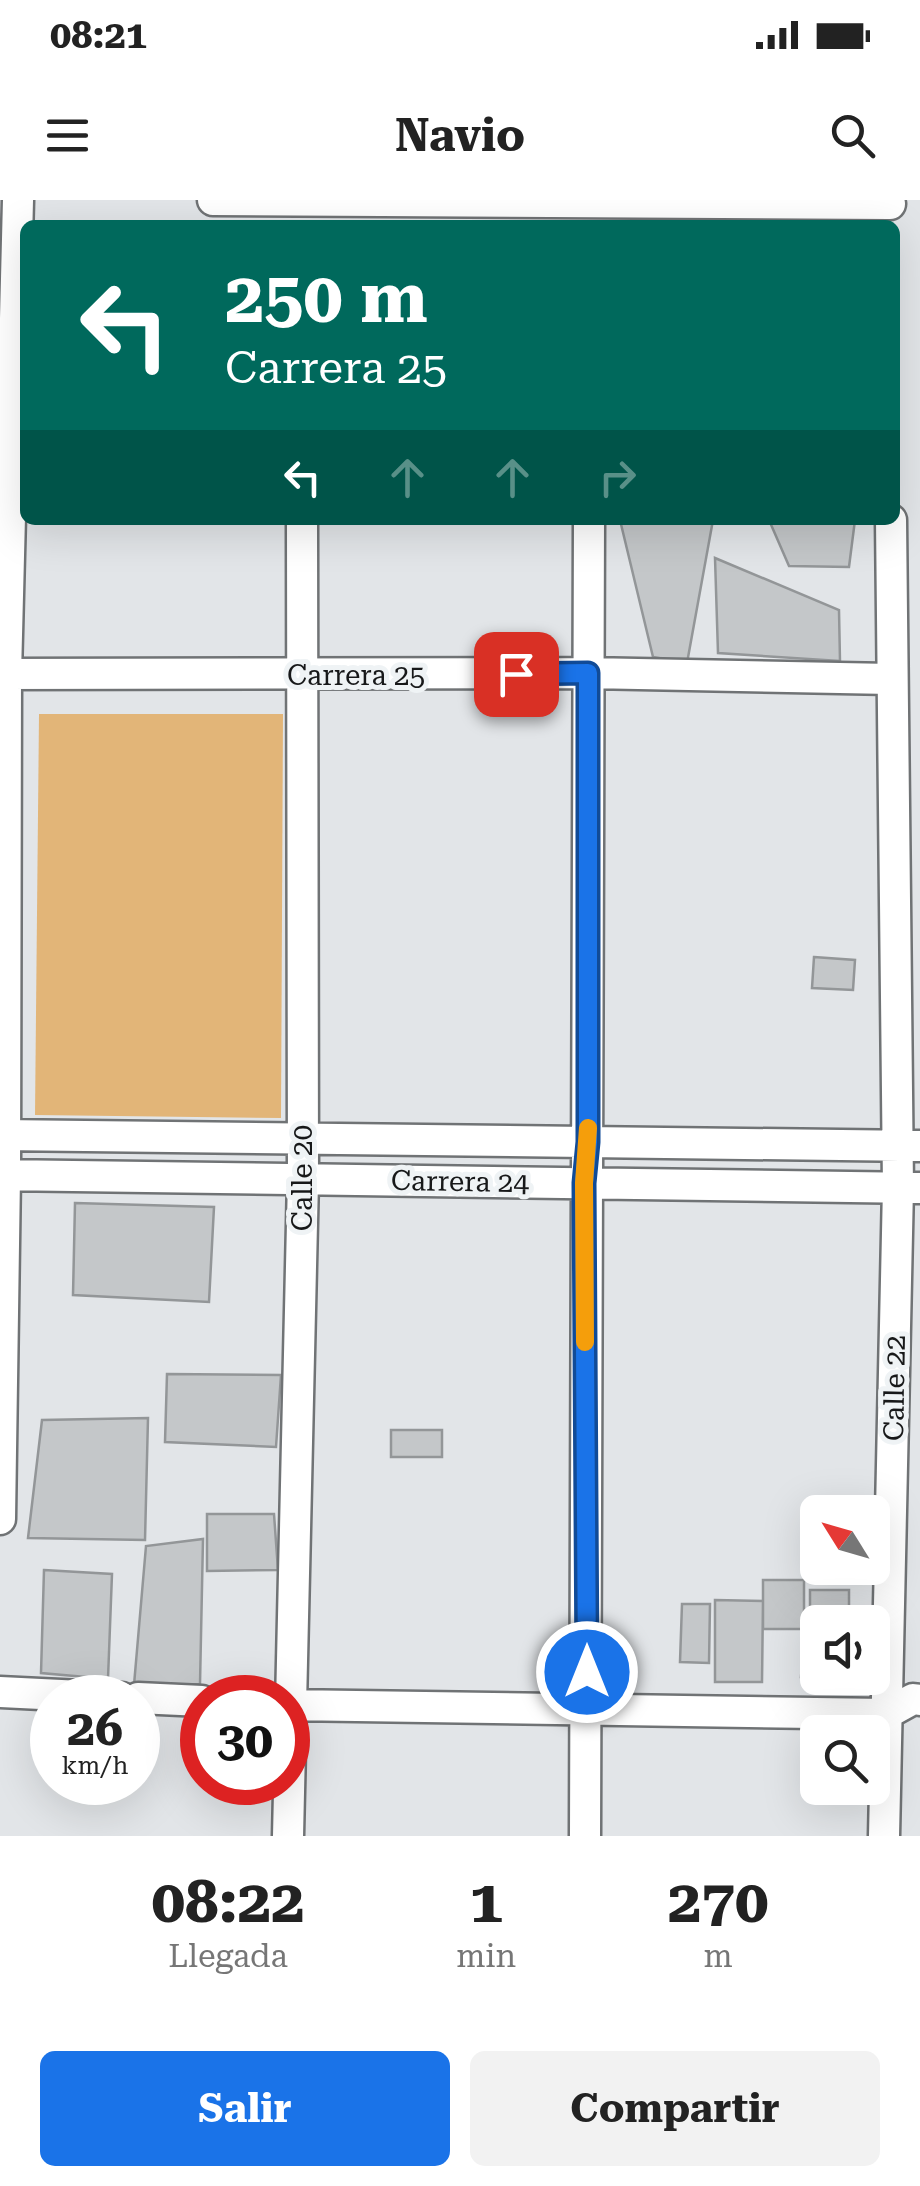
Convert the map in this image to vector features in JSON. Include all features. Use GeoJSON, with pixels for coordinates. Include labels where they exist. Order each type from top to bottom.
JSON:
{"type":"FeatureCollection","features":[{"type":"Feature","properties":{"kind":"street"},"geometry":{"type":"LineString","coordinates":[[0,1518],[3,674],[18,200]]}},
{"type":"Feature","properties":{"kind":"street"},"geometry":{"type":"LineString","coordinates":[[213,200],[301,209],[890,210]]}},
{"type":"Feature","properties":{"kind":"street","name":"Calle 20"},"geometry":{"type":"LineString","coordinates":[[289,1675],[303,1179],[302,525]]}},
{"type":"Feature","properties":{"kind":"street"},"geometry":{"type":"LineString","coordinates":[[585,1836],[589,525]]}},
{"type":"Feature","properties":{"kind":"street","name":"Calle 22"},"geometry":{"type":"LineString","coordinates":[[884,1836],[909,1187],[891,678],[891,525]]}},
{"type":"Feature","properties":{"kind":"street","name":"Carrera 25"},"geometry":{"type":"LineString","coordinates":[[3,674],[588,673],[891,678]]}},
{"type":"Feature","properties":{"kind":"street","name":"Carrera 24"},"geometry":{"type":"LineString","coordinates":[[2,1135],[908,1146]]}},
{"type":"Feature","properties":{"kind":"street","name":"Carrera 24"},"geometry":{"type":"LineString","coordinates":[[3,1175],[909,1187]]}},
{"type":"Feature","properties":{"kind":"street"},"geometry":{"type":"LineString","coordinates":[[0,1692],[30,1693]]}},
{"type":"Feature","properties":{"kind":"street"},"geometry":{"type":"LineString","coordinates":[[310,1705],[886,1714],[913,1699],[920,1700]]}},
{"type":"Feature","properties":{"kind":"street","name":"Calle 20"},"geometry":{"type":"LineString","coordinates":[[288,1805],[288,1836]]}},
{"type":"Feature","properties":{"kind":"shaded area"},"geometry":{"type":"Polygon","coordinates":[[[39,714],[283,714],[281,1118],[35,1115],[39,714]]]}},
{"type":"Feature","properties":{"kind":"building"},"geometry":{"type":"Polygon","coordinates":[[[621,525],[712,525],[687,663],[653,657],[621,525]]]}},
{"type":"Feature","properties":{"kind":"building"},"geometry":{"type":"Polygon","coordinates":[[[771,525],[854,525],[849,567],[789,566],[771,525]]]}},
{"type":"Feature","properties":{"kind":"building"},"geometry":{"type":"Polygon","coordinates":[[[715,558],[839,610],[840,661],[718,653],[715,558]]]}},
{"type":"Feature","properties":{"kind":"building"},"geometry":{"type":"Polygon","coordinates":[[[814,957],[855,960],[853,990],[812,988],[814,957]]]}},
{"type":"Feature","properties":{"kind":"building"},"geometry":{"type":"Polygon","coordinates":[[[75,1203],[214,1207],[209,1302],[73,1295],[75,1203]]]}},
{"type":"Feature","properties":{"kind":"building"},"geometry":{"type":"Polygon","coordinates":[[[167,1374],[281,1375],[276,1447],[165,1442],[167,1374]]]}},
{"type":"Feature","properties":{"kind":"building"},"geometry":{"type":"Polygon","coordinates":[[[148,1418],[145,1540],[28,1538],[42,1420],[148,1418]]]}},
{"type":"Feature","properties":{"kind":"building"},"geometry":{"type":"Polygon","coordinates":[[[391,1430],[442,1430],[442,1457],[391,1457],[391,1430]]]}},
{"type":"Feature","properties":{"kind":"building"},"geometry":{"type":"Polygon","coordinates":[[[207,1514],[274,1514],[278,1570],[207,1571],[207,1514]]]}},
{"type":"Feature","properties":{"kind":"building"},"geometry":{"type":"Polygon","coordinates":[[[203,1539],[200,1675],[180,1675],[180,1684],[160,1685],[160,1675],[135,1675],[146,1546],[203,1539]]]}},
{"type":"Feature","properties":{"kind":"building"},"geometry":{"type":"Polygon","coordinates":[[[44,1570],[112,1574],[108,1675],[41,1673],[44,1570]]]}},
{"type":"Feature","properties":{"kind":"building"},"geometry":{"type":"Polygon","coordinates":[[[763,1580],[800,1580],[800,1585],[804,1585],[804,1605],[800,1605],[800,1629],[763,1629],[763,1580]]]}},
{"type":"Feature","properties":{"kind":"building"},"geometry":{"type":"Polygon","coordinates":[[[810,1590],[849,1590],[849,1605],[810,1605],[810,1590]]]}},
{"type":"Feature","properties":{"kind":"building"},"geometry":{"type":"Polygon","coordinates":[[[715,1600],[763,1601],[762,1682],[715,1682],[715,1600]]]}},
{"type":"Feature","properties":{"kind":"building"},"geometry":{"type":"Polygon","coordinates":[[[682,1604],[710,1604],[709,1663],[680,1662],[682,1604]]]}},
{"type":"Feature","properties":{"kind":"slow traffic"},"geometry":{"type":"LineString","coordinates":[[585,1342],[584,1183],[588,1128]]}},
{"type":"Feature","properties":{"kind":"route"},"geometry":{"type":"LineString","coordinates":[[516,674],[588,673],[588,1142],[584,1183],[587,1672]]}}]}
